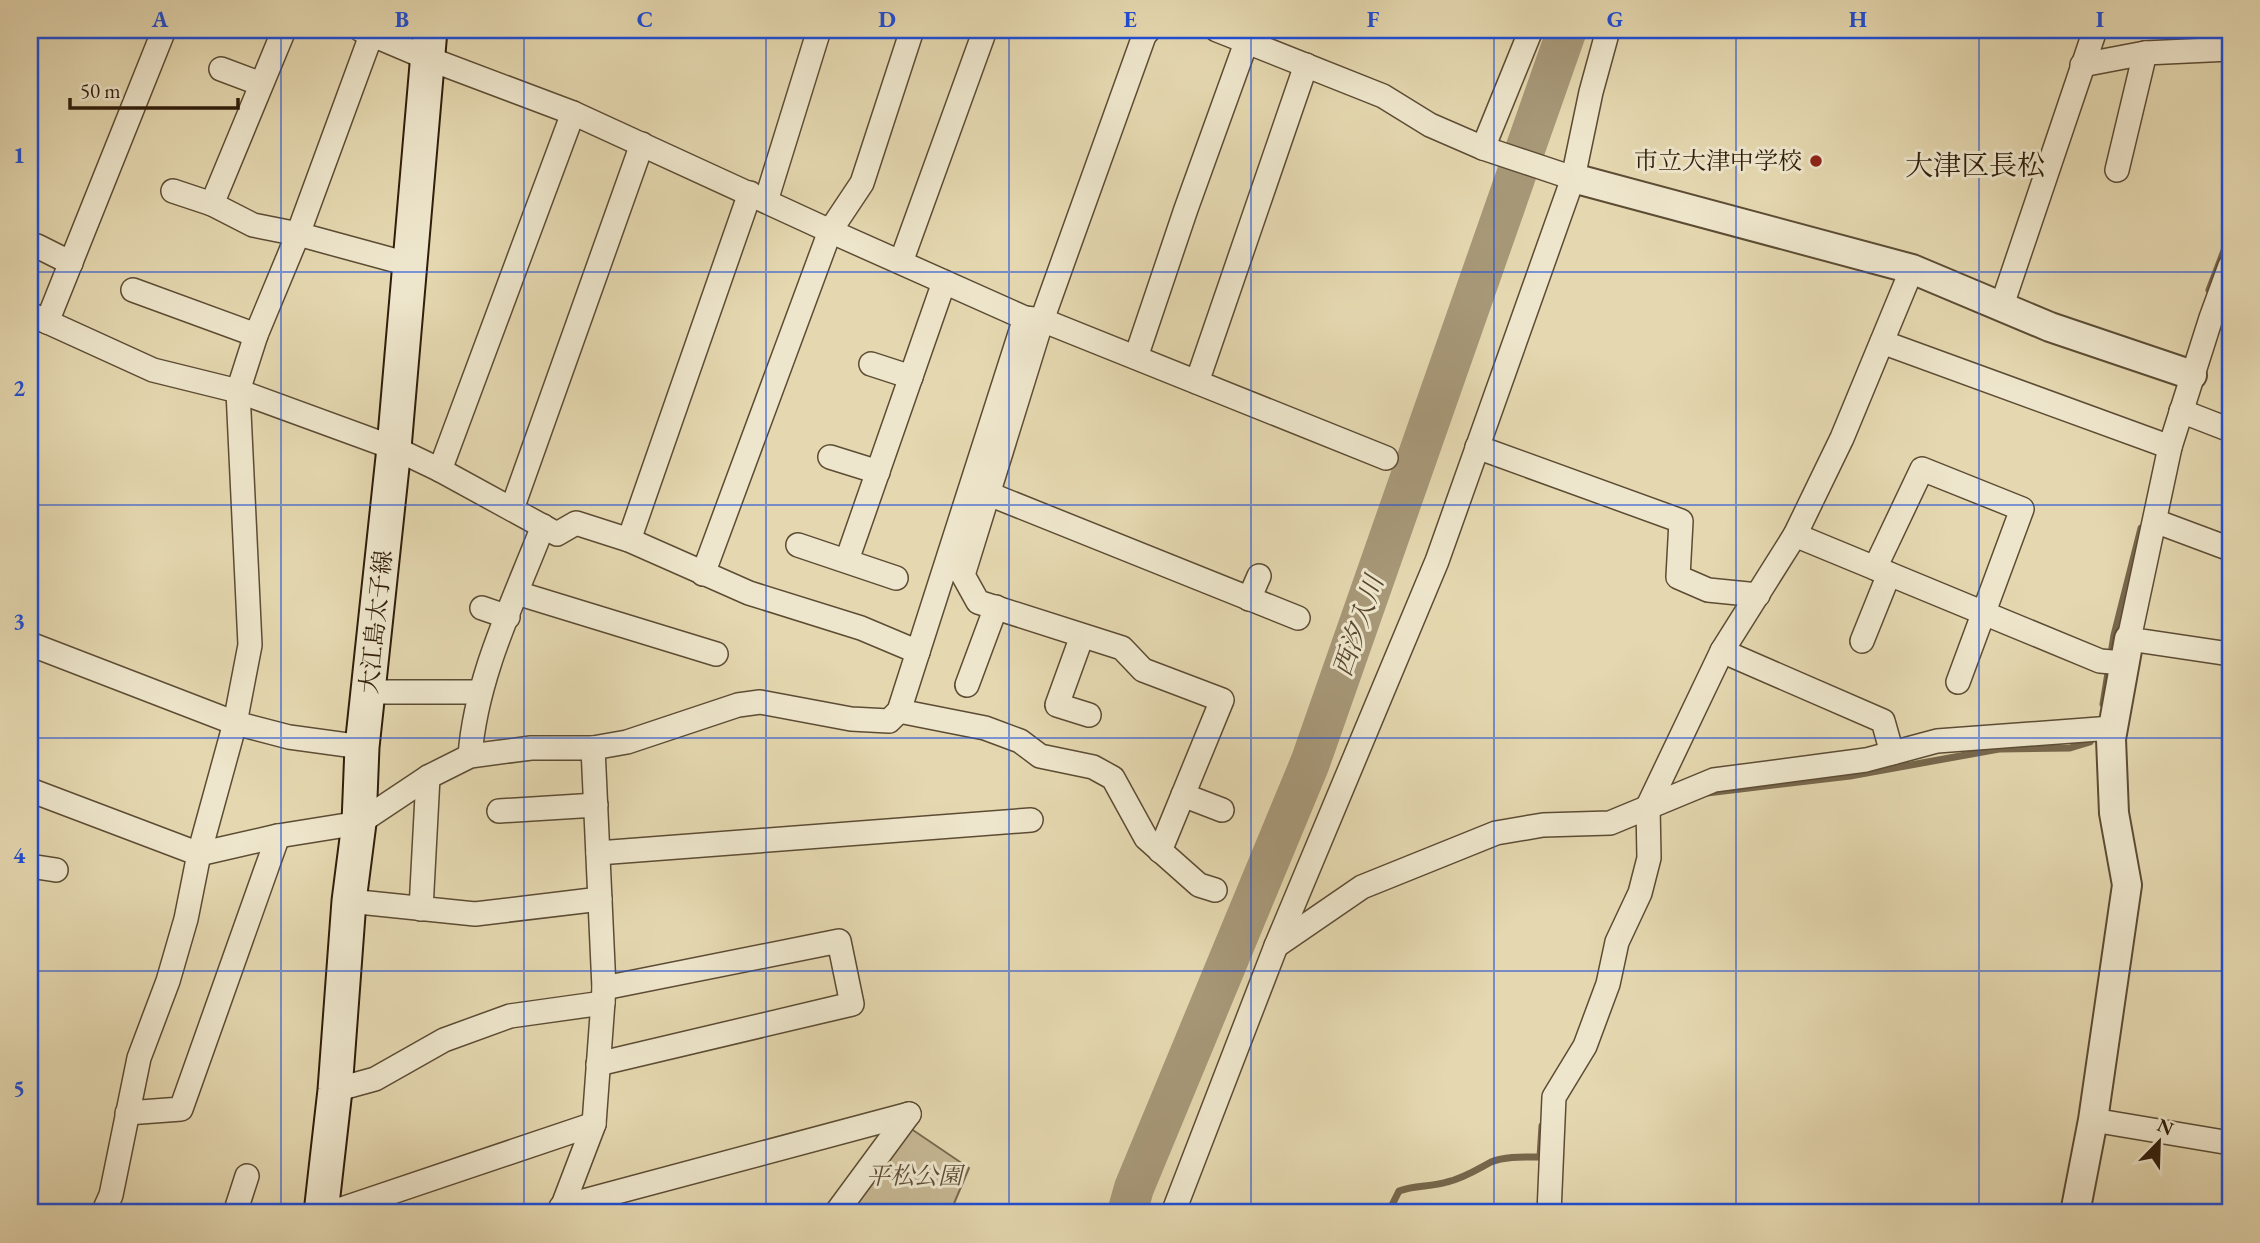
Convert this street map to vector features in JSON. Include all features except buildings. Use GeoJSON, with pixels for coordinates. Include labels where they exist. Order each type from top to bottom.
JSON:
{"type":"FeatureCollection","features":[{"type":"Feature","properties":{"kind":"main road","name":"大江島太子線"},"geometry":{"type":"LineString","coordinates":[[321,1213],[335,1090],[349,901],[359,823],[362,747],[394,448],[428,44]]}},
{"type":"Feature","properties":{"kind":"street"},"geometry":{"type":"LineString","coordinates":[[164,30],[71,263],[39,318],[153,370],[239,391],[394,448],[557,534],[576,523],[629,540],[750,593],[861,628],[918,652]]}},
{"type":"Feature","properties":{"kind":"street"},"geometry":{"type":"LineString","coordinates":[[212,204],[284,30]]}},
{"type":"Feature","properties":{"kind":"street"},"geometry":{"type":"LineString","coordinates":[[629,540],[819,30]]}},
{"type":"Feature","properties":{"kind":"street"},"geometry":{"type":"LineString","coordinates":[[703,574],[830,231],[862,183],[912,30]]}},
{"type":"Feature","properties":{"kind":"street"},"geometry":{"type":"LineString","coordinates":[[901,261],[985,30]]}},
{"type":"Feature","properties":{"kind":"street"},"geometry":{"type":"LineString","coordinates":[[30,790],[199,854],[278,836],[359,823],[428,777],[470,756],[531,748],[593,748],[627,742],[738,705],[760,702],[850,719],[889,721],[899,710],[1034,319],[1144,36],[1149,30]]}},
{"type":"Feature","properties":{"kind":"street"},"geometry":{"type":"LineString","coordinates":[[1217,30],[1383,96],[1430,125],[1483,148],[1573,178],[1912,269],[2050,327],[2192,375]]}},
{"type":"Feature","properties":{"kind":"street"},"geometry":{"type":"LineString","coordinates":[[1483,148],[1531,30]]}},
{"type":"Feature","properties":{"kind":"street"},"geometry":{"type":"LineString","coordinates":[[1173,1213],[1276,946],[1437,561],[1573,178],[1591,92],[1608,30]]}},
{"type":"Feature","properties":{"kind":"street"},"geometry":{"type":"LineString","coordinates":[[2001,307],[2095,30]]}},
{"type":"Feature","properties":{"kind":"street"},"geometry":{"type":"LineString","coordinates":[[103,1213],[110,1195],[139,1058],[168,981],[186,919],[199,854],[235,723],[250,645],[239,391],[256,335],[298,234],[369,31],[428,44],[944,282],[1386,458]]}},
{"type":"Feature","properties":{"kind":"street"},"geometry":{"type":"LineString","coordinates":[[1136,357],[1247,40]]}},
{"type":"Feature","properties":{"kind":"street"},"geometry":{"type":"LineString","coordinates":[[2082,65],[2145,53],[2230,48]]}},
{"type":"Feature","properties":{"kind":"street"},"geometry":{"type":"LineString","coordinates":[[2117,170],[2145,53]]}},
{"type":"Feature","properties":{"kind":"street"},"geometry":{"type":"LineString","coordinates":[[1197,382],[1306,65]]}},
{"type":"Feature","properties":{"kind":"street"},"geometry":{"type":"LineString","coordinates":[[221,69],[261,84]]}},
{"type":"Feature","properties":{"kind":"street"},"geometry":{"type":"LineString","coordinates":[[440,470],[573,113]]}},
{"type":"Feature","properties":{"kind":"street"},"geometry":{"type":"LineString","coordinates":[[512,509],[642,144]]}},
{"type":"Feature","properties":{"kind":"street"},"geometry":{"type":"LineString","coordinates":[[173,191],[212,204],[253,225],[298,234],[408,264]]}},
{"type":"Feature","properties":{"kind":"street"},"geometry":{"type":"LineString","coordinates":[[37,246],[71,263]]}},
{"type":"Feature","properties":{"kind":"street"},"geometry":{"type":"LineString","coordinates":[[2075,1213],[2093,1120],[2127,886],[2114,813],[2112,728],[2118,655],[2155,521],[2170,447],[2192,375],[2220,321],[2230,266]]}},
{"type":"Feature","properties":{"kind":"street"},"geometry":{"type":"LineString","coordinates":[[1549,1213],[1554,1097],[1585,1046],[1608,985],[1618,942],[1640,893],[1649,858],[1648,806],[1722,651],[1795,535],[1842,438],[1912,269]]}},
{"type":"Feature","properties":{"kind":"street"},"geometry":{"type":"LineString","coordinates":[[847,560],[944,282]]}},
{"type":"Feature","properties":{"kind":"street"},"geometry":{"type":"LineString","coordinates":[[133,290],[256,335]]}},
{"type":"Feature","properties":{"kind":"street"},"geometry":{"type":"LineString","coordinates":[[1034,319],[989,494],[963,575],[978,602],[1122,648],[1143,670],[1222,700],[1160,851]]}},
{"type":"Feature","properties":{"kind":"street"},"geometry":{"type":"LineString","coordinates":[[1882,342],[2170,447]]}},
{"type":"Feature","properties":{"kind":"street"},"geometry":{"type":"LineString","coordinates":[[871,364],[911,377]]}},
{"type":"Feature","properties":{"kind":"street"},"geometry":{"type":"LineString","coordinates":[[2181,411],[2230,430]]}},
{"type":"Feature","properties":{"kind":"street"},"geometry":{"type":"LineString","coordinates":[[1477,447],[1681,521],[1678,577],[1708,590],[1758,595]]}},
{"type":"Feature","properties":{"kind":"street"},"geometry":{"type":"LineString","coordinates":[[830,457],[878,472]]}},
{"type":"Feature","properties":{"kind":"street"},"geometry":{"type":"LineString","coordinates":[[1862,642],[1882,571],[1922,469],[2022,509],[1958,682]]}},
{"type":"Feature","properties":{"kind":"street"},"geometry":{"type":"LineString","coordinates":[[989,494],[1298,618]]}},
{"type":"Feature","properties":{"kind":"street"},"geometry":{"type":"LineString","coordinates":[[2155,521],[2230,548]]}},
{"type":"Feature","properties":{"kind":"street"},"geometry":{"type":"LineString","coordinates":[[470,756],[472,723],[479,692],[543,526]]}},
{"type":"Feature","properties":{"kind":"street"},"geometry":{"type":"LineString","coordinates":[[1795,535],[1984,613],[2118,655],[2223,653]]}},
{"type":"Feature","properties":{"kind":"street"},"geometry":{"type":"LineString","coordinates":[[798,545],[896,578]]}},
{"type":"Feature","properties":{"kind":"street"},"geometry":{"type":"LineString","coordinates":[[1250,599],[1259,576]]}},
{"type":"Feature","properties":{"kind":"street"},"geometry":{"type":"LineString","coordinates":[[517,593],[716,654]]}},
{"type":"Feature","properties":{"kind":"street"},"geometry":{"type":"LineString","coordinates":[[968,685],[996,607]]}},
{"type":"Feature","properties":{"kind":"street"},"geometry":{"type":"LineString","coordinates":[[482,608],[508,617]]}},
{"type":"Feature","properties":{"kind":"street"},"geometry":{"type":"LineString","coordinates":[[1082,636],[1057,705],[1089,715]]}},
{"type":"Feature","properties":{"kind":"street"},"geometry":{"type":"LineString","coordinates":[[30,645],[235,723],[289,737],[362,747]]}},
{"type":"Feature","properties":{"kind":"street"},"geometry":{"type":"LineString","coordinates":[[1722,651],[1883,721],[1892,753]]}},
{"type":"Feature","properties":{"kind":"street"},"geometry":{"type":"LineString","coordinates":[[368,692],[479,692]]}},
{"type":"Feature","properties":{"kind":"street"},"geometry":{"type":"LineString","coordinates":[[899,710],[985,727],[1020,741],[1040,756],[1093,767],[1113,778],[1146,838],[1199,885],[1215,890]]}},
{"type":"Feature","properties":{"kind":"street"},"geometry":{"type":"LineString","coordinates":[[1276,946],[1362,887],[1496,833],[1543,825],[1610,823],[1714,780],[1866,760],[1937,741],[2112,728]]}},
{"type":"Feature","properties":{"kind":"street"},"geometry":{"type":"LineString","coordinates":[[560,1210],[594,1124],[603,995],[593,748]]}},
{"type":"Feature","properties":{"kind":"street"},"geometry":{"type":"LineString","coordinates":[[421,909],[428,777]]}},
{"type":"Feature","properties":{"kind":"street"},"geometry":{"type":"LineString","coordinates":[[1183,795],[1222,810]]}},
{"type":"Feature","properties":{"kind":"street"},"geometry":{"type":"LineString","coordinates":[[499,811],[596,805]]}},
{"type":"Feature","properties":{"kind":"street"},"geometry":{"type":"LineString","coordinates":[[598,853],[1031,820]]}},
{"type":"Feature","properties":{"kind":"street"},"geometry":{"type":"LineString","coordinates":[[127,1113],[181,1110],[278,836]]}},
{"type":"Feature","properties":{"kind":"street"},"geometry":{"type":"LineString","coordinates":[[30,866],[56,870]]}},
{"type":"Feature","properties":{"kind":"street"},"geometry":{"type":"LineString","coordinates":[[349,901],[475,914],[600,899]]}},
{"type":"Feature","properties":{"kind":"street"},"geometry":{"type":"LineString","coordinates":[[335,1090],[375,1079],[444,1040],[510,1016],[839,941],[852,1004],[598,1064]]}},
{"type":"Feature","properties":{"kind":"street"},"geometry":{"type":"LineString","coordinates":[[560,1210],[909,1114],[836,1213]]}},
{"type":"Feature","properties":{"kind":"street"},"geometry":{"type":"LineString","coordinates":[[2093,1120],[2230,1143]]}},
{"type":"Feature","properties":{"kind":"street"},"geometry":{"type":"LineString","coordinates":[[330,1213],[594,1124]]}},
{"type":"Feature","properties":{"kind":"street"},"geometry":{"type":"LineString","coordinates":[[235,1213],[247,1176]]}},
{"type":"Feature","properties":{"kind":"green space","name":"平松公園"},"geometry":{"type":"Polygon","coordinates":[[[904,1124],[969,1168],[950,1213],[840,1213],[904,1124]]]}},
{"type":"Feature","properties":{"kind":"waterway","name":"西汐入川"},"geometry":{"type":"LineString","coordinates":[[1127,1213],[1134,1188],[1310,763],[1567,30]]}},
{"type":"Feature","properties":{"kind":"waterway"},"geometry":{"type":"LineString","coordinates":[[2209,290],[2230,235]]}},
{"type":"Feature","properties":{"kind":"waterway"},"geometry":{"type":"LineString","coordinates":[[2103,704],[2114,635],[2141,528]]}},
{"type":"Feature","properties":{"kind":"waterway"},"geometry":{"type":"LineString","coordinates":[[1707,793],[1850,776],[1999,749],[2070,748],[2090,742]]}},
{"type":"Feature","properties":{"kind":"waterway"},"geometry":{"type":"LineString","coordinates":[[1388,1213],[1399,1191],[1453,1180],[1497,1160],[1540,1157],[1542,1126]]}},
{"type":"Feature","properties":{"kind":"place","name":"市立大津中学校"},"geometry":{"type":"Point","coordinates":[1816,161]}},
{"type":"Feature","properties":{"kind":"district","name":"大津区長松"},"geometry":{"type":"Point","coordinates":[1975,165]}}]}
